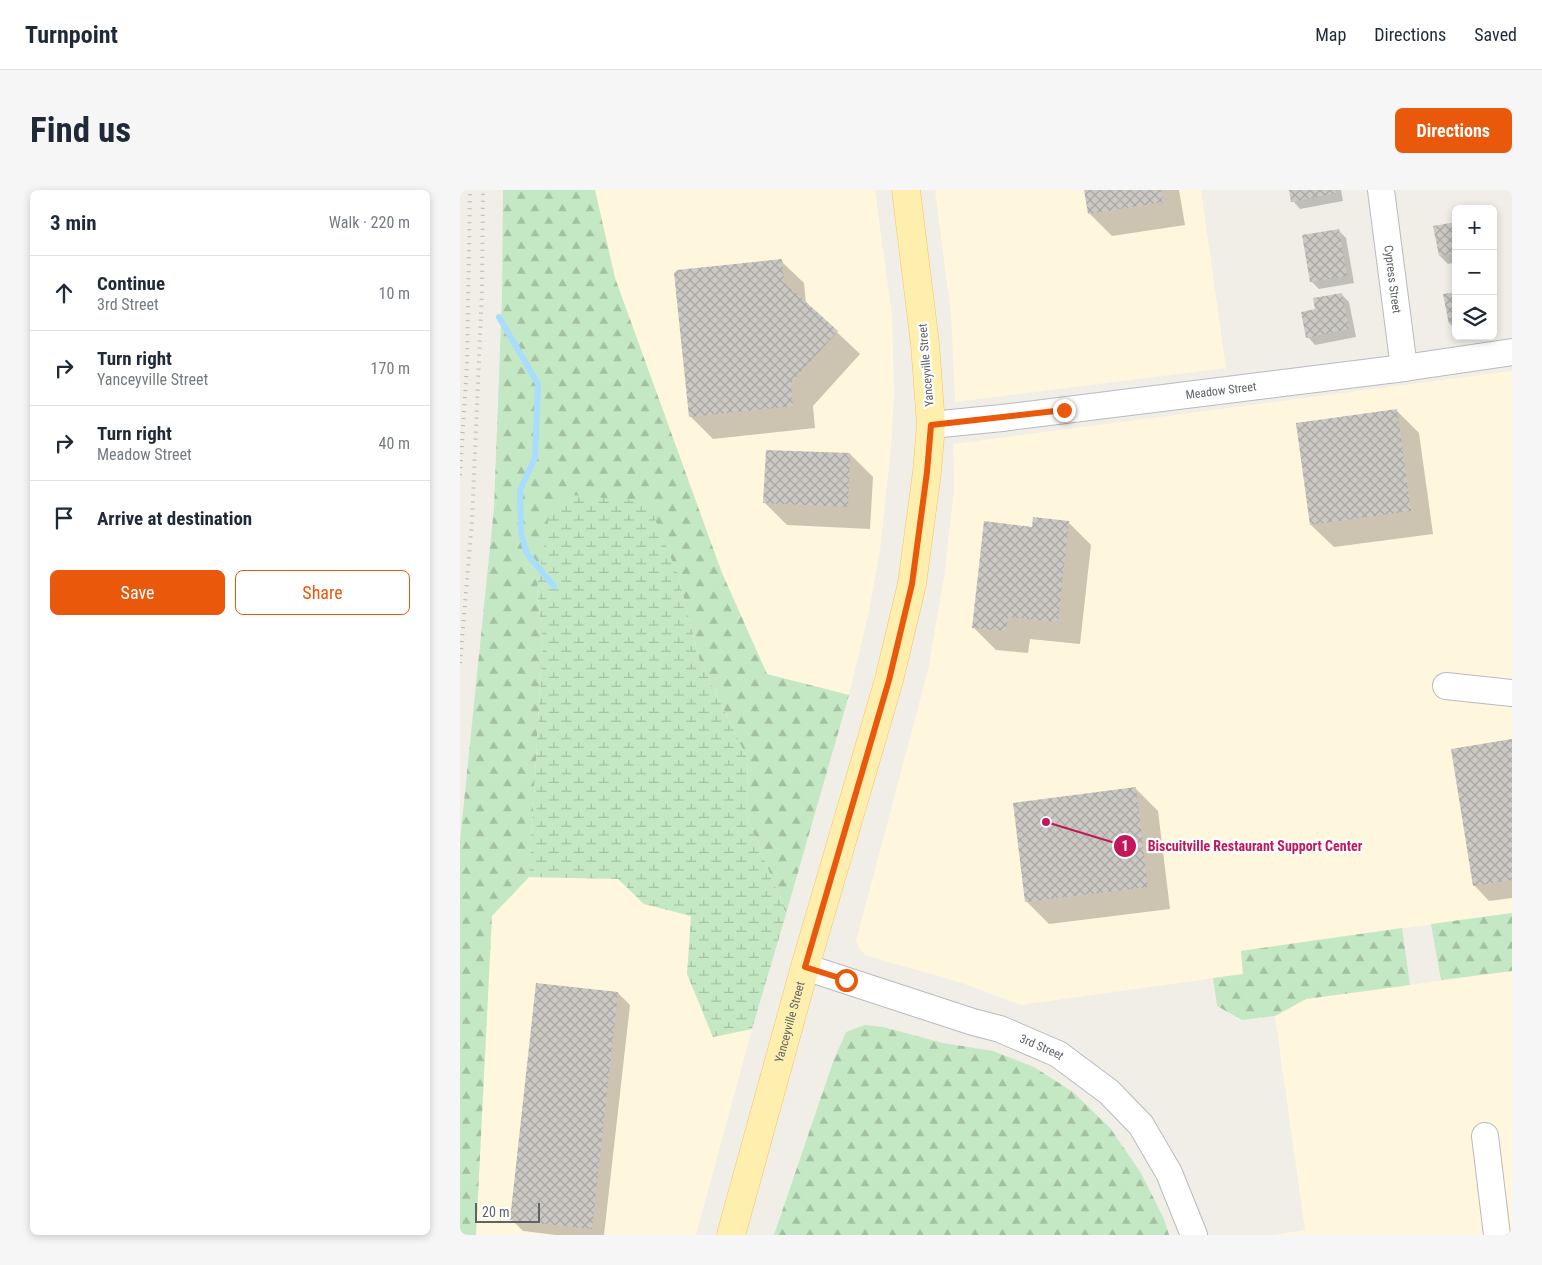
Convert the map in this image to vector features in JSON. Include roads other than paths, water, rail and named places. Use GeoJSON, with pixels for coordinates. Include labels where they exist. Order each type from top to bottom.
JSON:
{"type":"FeatureCollection","features":[{"type":"Feature","properties":{"kind":"main road","name":"Yanceyville Street"},"geometry":{"type":"LineString","coordinates":[[731,1235],[805,967],[889,680],[912,584],[927,472],[931,425],[925,344],[906,190]]}},
{"type":"Feature","properties":{"kind":"street","name":"Cypress Street"},"geometry":{"type":"LineString","coordinates":[[1381,190],[1404,368]]}},
{"type":"Feature","properties":{"kind":"street","name":"Meadow Street"},"geometry":{"type":"LineString","coordinates":[[931,425],[1404,368],[1512,352]]}},
{"type":"Feature","properties":{"kind":"street"},"geometry":{"type":"LineString","coordinates":[[1446,686],[1512,693]]}},
{"type":"Feature","properties":{"kind":"street","name":"3rd Street"},"geometry":{"type":"LineString","coordinates":[[805,967],[973,1022],[1000,1029],[1058,1054],[1109,1092],[1140,1125],[1169,1173],[1194,1235]]}},
{"type":"Feature","properties":{"kind":"street"},"geometry":{"type":"LineString","coordinates":[[1485,1136],[1497,1235]]}},
{"type":"Feature","properties":{"kind":"waterway"},"geometry":{"type":"LineString","coordinates":[[499,317],[538,384],[535,458],[520,490],[521,533],[527,554],[554,586]]}},
{"type":"Feature","properties":{"kind":"railway"},"geometry":{"type":"LineString","coordinates":[[460,475],[467,364],[470,190]]}},
{"type":"Feature","properties":{"kind":"railway"},"geometry":{"type":"LineString","coordinates":[[460,663],[472,521],[482,290],[483,190]]}},
{"type":"Feature","properties":{"kind":"place","name":"Biscuitville Restaurant Support Center"},"geometry":{"type":"Point","coordinates":[1046,822]}}]}
